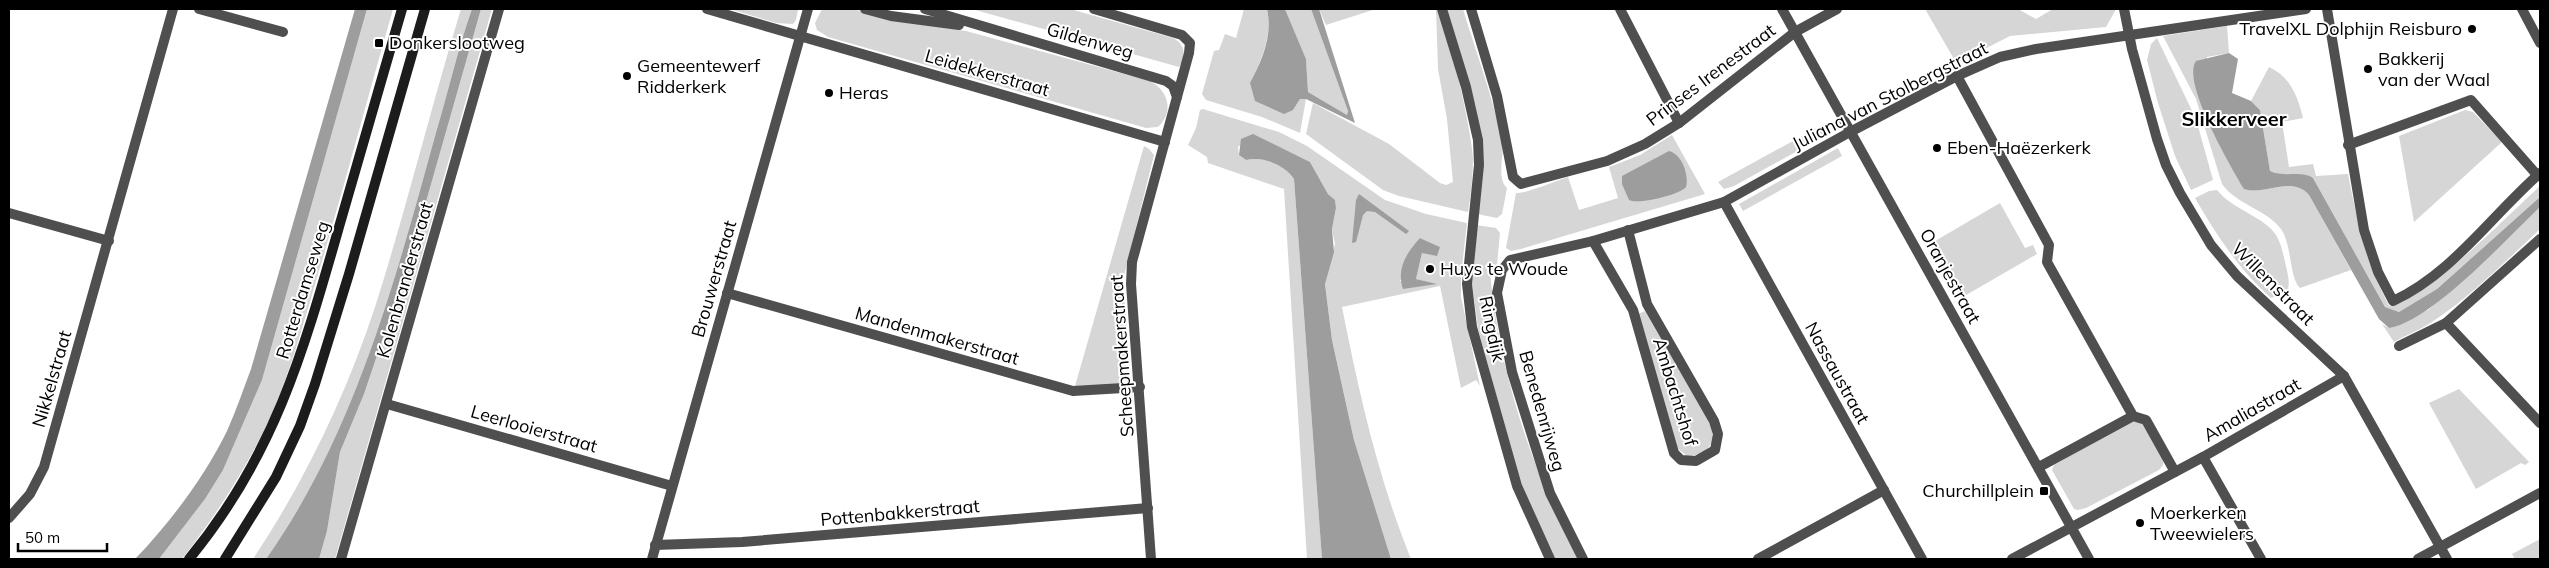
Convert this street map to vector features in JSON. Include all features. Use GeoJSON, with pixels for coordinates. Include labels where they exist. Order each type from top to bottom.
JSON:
{"type":"FeatureCollection","features":[{"type":"Feature","properties":{"kind":"main road","name":"Rotterdamseweg"},"geometry":{"type":"LineString","coordinates":[[189,559],[215,527],[256,462],[293,377],[312,324],[402,9]]}},
{"type":"Feature","properties":{"kind":"main road"},"geometry":{"type":"LineString","coordinates":[[224,559],[252,519],[276,477],[300,426],[349,274],[424,9]]}},
{"type":"Feature","properties":{"kind":"street","name":"Nikkelstraat"},"geometry":{"type":"LineString","coordinates":[[9,518],[30,494],[44,467],[173,9]]}},
{"type":"Feature","properties":{"kind":"street"},"geometry":{"type":"LineString","coordinates":[[199,9],[283,32]]}},
{"type":"Feature","properties":{"kind":"street","name":"Kolenbranderstraat"},"geometry":{"type":"LineString","coordinates":[[342,559],[499,9]]}},
{"type":"Feature","properties":{"kind":"street"},"geometry":{"type":"LineString","coordinates":[[707,9],[800,35]]}},
{"type":"Feature","properties":{"kind":"street","name":"Brouwerstraat"},"geometry":{"type":"LineString","coordinates":[[652,559],[808,9]]}},
{"type":"Feature","properties":{"kind":"street","name":"Gildenweg"},"geometry":{"type":"LineString","coordinates":[[865,9],[891,16],[985,28]]}},
{"type":"Feature","properties":{"kind":"street","name":"Gildenweg"},"geometry":{"type":"LineString","coordinates":[[925,9],[1166,81],[1173,86],[1177,97]]}},
{"type":"Feature","properties":{"kind":"street","name":"Scheepmakerstraat"},"geometry":{"type":"LineString","coordinates":[[1094,9],[1182,35],[1190,43],[1190,53],[1132,262],[1131,284],[1140,387],[1151,559]]}},
{"type":"Feature","properties":{"kind":"street","name":"Ringdijk"},"geometry":{"type":"LineString","coordinates":[[1442,9],[1466,87],[1478,140],[1479,165],[1467,284],[1472,327],[1517,486],[1550,559]]}},
{"type":"Feature","properties":{"kind":"street","name":"Prinses Irenestraat"},"geometry":{"type":"LineString","coordinates":[[1471,9],[1497,96],[1506,133],[1511,171],[1516,182],[1526,184],[1607,161],[1645,144],[1678,124],[1795,32],[1837,9]]}},
{"type":"Feature","properties":{"kind":"street"},"geometry":{"type":"LineString","coordinates":[[1620,9],[1678,124]]}},
{"type":"Feature","properties":{"kind":"street","name":"Oranjestraat"},"geometry":{"type":"LineString","coordinates":[[1782,9],[2089,559]]}},
{"type":"Feature","properties":{"kind":"street","name":"Willemstraat"},"geometry":{"type":"LineString","coordinates":[[2124,9],[2129,35],[2166,165],[2211,246],[2264,304],[2344,376],[2448,559]]}},
{"type":"Feature","properties":{"kind":"street","name":"Juliana van Stolbergstraat"},"geometry":{"type":"LineString","coordinates":[[1504,265],[1517,257],[1592,241],[1724,202],[1850,132],[1957,76],[2013,53],[2129,35],[2230,14],[2306,9]]}},
{"type":"Feature","properties":{"kind":"street"},"geometry":{"type":"LineString","coordinates":[[2327,9],[2348,145],[2364,230],[2378,272],[2393,300],[2412,292],[2449,263],[2539,175],[2472,100],[2348,145]]}},
{"type":"Feature","properties":{"kind":"street"},"geometry":{"type":"LineString","coordinates":[[2522,9],[2540,43]]}},
{"type":"Feature","properties":{"kind":"street","name":"Leidekkerstraat"},"geometry":{"type":"LineString","coordinates":[[800,35],[1165,142]]}},
{"type":"Feature","properties":{"kind":"street"},"geometry":{"type":"LineString","coordinates":[[1957,76],[2049,245],[2047,262],[2133,416],[2146,420],[2175,472],[2012,559]]}},
{"type":"Feature","properties":{"kind":"street","name":"Nassaustraat"},"geometry":{"type":"LineString","coordinates":[[1724,202],[1922,559]]}},
{"type":"Feature","properties":{"kind":"street"},"geometry":{"type":"LineString","coordinates":[[9,213],[109,241]]}},
{"type":"Feature","properties":{"kind":"street","name":"Ambachtshof"},"geometry":{"type":"LineString","coordinates":[[1592,241],[1633,310],[1674,453],[1681,460],[1690,462],[1702,459],[1711,454],[1718,445],[1716,428],[1647,304],[1628,230]]}},
{"type":"Feature","properties":{"kind":"street"},"geometry":{"type":"LineString","coordinates":[[2399,346],[2446,323],[2540,239]]}},
{"type":"Feature","properties":{"kind":"street","name":"Benedenrijweg"},"geometry":{"type":"LineString","coordinates":[[1504,265],[1497,293],[1512,372],[1547,485],[1583,559]]}},
{"type":"Feature","properties":{"kind":"street","name":"Mandenmakerstraat"},"geometry":{"type":"LineString","coordinates":[[727,293],[1073,391],[1140,387]]}},
{"type":"Feature","properties":{"kind":"street"},"geometry":{"type":"LineString","coordinates":[[1633,310],[1647,304]]}},
{"type":"Feature","properties":{"kind":"street"},"geometry":{"type":"LineString","coordinates":[[2446,323],[2540,423]]}},
{"type":"Feature","properties":{"kind":"street","name":"Amaliastraat"},"geometry":{"type":"LineString","coordinates":[[2175,472],[2344,376]]}},
{"type":"Feature","properties":{"kind":"street","name":"Leerlooierstraat"},"geometry":{"type":"LineString","coordinates":[[387,404],[672,486]]}},
{"type":"Feature","properties":{"kind":"street"},"geometry":{"type":"LineString","coordinates":[[2039,467],[2133,416]]}},
{"type":"Feature","properties":{"kind":"street"},"geometry":{"type":"LineString","coordinates":[[2204,457],[2261,559]]}},
{"type":"Feature","properties":{"kind":"street"},"geometry":{"type":"LineString","coordinates":[[1758,559],[1884,490]]}},
{"type":"Feature","properties":{"kind":"street"},"geometry":{"type":"LineString","coordinates":[[2418,559],[2540,492]]}},
{"type":"Feature","properties":{"kind":"street","name":"Pottenbakkerstraat"},"geometry":{"type":"LineString","coordinates":[[655,545],[742,542],[1148,508]]}},
{"type":"Feature","properties":{"kind":"shaded area"},"geometry":{"type":"Polygon","coordinates":[[[355,9],[367,9],[262,380],[223,470],[205,499],[159,559],[135,559],[174,515],[197,482],[218,448],[233,416],[251,369],[355,9]]]}},
{"type":"Feature","properties":{"kind":"shaded area"},"geometry":{"type":"Polygon","coordinates":[[[367,9],[393,9],[329,238],[297,346],[284,382],[270,418],[251,455],[207,526],[182,559],[159,559],[205,499],[223,470],[262,380],[367,9]]]}},
{"type":"Feature","properties":{"kind":"shaded area"},"geometry":{"type":"Polygon","coordinates":[[[461,9],[472,9],[406,241],[370,352],[349,406],[325,459],[298,510],[266,559],[253,559],[307,468],[338,403],[365,337],[409,193],[461,9]]]}},
{"type":"Feature","properties":{"kind":"shaded area"},"geometry":{"type":"Polygon","coordinates":[[[472,9],[481,9],[410,258],[364,394],[340,452],[327,531],[319,559],[266,559],[298,510],[325,459],[349,406],[370,352],[406,241],[472,9]]]}},
{"type":"Feature","properties":{"kind":"shaded area"},"geometry":{"type":"Polygon","coordinates":[[[481,9],[492,9],[335,559],[319,559],[327,531],[340,452],[364,394],[410,258],[481,9]]]}},
{"type":"Feature","properties":{"kind":"shaded area"},"geometry":{"type":"Polygon","coordinates":[[[730,9],[798,10],[793,24],[776,23],[730,9]]]}},
{"type":"Feature","properties":{"kind":"shaded area"},"geometry":{"type":"Polygon","coordinates":[[[822,9],[853,9],[892,20],[966,31],[1150,81],[1162,90],[1165,96],[1168,108],[1166,115],[1158,127],[1146,128],[828,37],[817,30],[815,23],[822,9]]]}},
{"type":"Feature","properties":{"kind":"shaded area"},"geometry":{"type":"Polygon","coordinates":[[[972,9],[1070,9],[1173,38],[1182,47],[1184,55],[1179,67],[972,9]]]}},
{"type":"Feature","properties":{"kind":"shaded area"},"geometry":{"type":"Polygon","coordinates":[[[1244,9],[1267,9],[1268,19],[1265,48],[1250,84],[1293,110],[1300,99],[1306,99],[1300,133],[1262,117],[1206,100],[1202,94],[1214,51],[1219,50],[1225,34],[1236,38],[1244,9]]]}},
{"type":"Feature","properties":{"kind":"shaded area"},"geometry":{"type":"Polygon","coordinates":[[[1267,9],[1285,9],[1306,59],[1308,92],[1347,115],[1348,111],[1311,9],[1319,9],[1355,123],[1306,99],[1300,99],[1293,110],[1284,114],[1255,101],[1250,83],[1259,66],[1265,48],[1269,29],[1267,9]]]}},
{"type":"Feature","properties":{"kind":"shaded area"},"geometry":{"type":"Polygon","coordinates":[[[1285,9],[1311,9],[1348,111],[1347,115],[1308,92],[1306,59],[1285,9]]]}},
{"type":"Feature","properties":{"kind":"shaded area"},"geometry":{"type":"Polygon","coordinates":[[[1319,9],[1376,9],[1326,25],[1319,9]]]}},
{"type":"Feature","properties":{"kind":"shaded area"},"geometry":{"type":"Polygon","coordinates":[[[1436,9],[1441,17],[1453,54],[1472,146],[1473,172],[1468,212],[1399,196],[1383,190],[1306,134],[1313,103],[1389,144],[1440,183],[1446,185],[1453,182],[1447,119],[1438,69],[1436,9]]]}},
{"type":"Feature","properties":{"kind":"shaded area"},"geometry":{"type":"Polygon","coordinates":[[[1447,9],[1463,9],[1498,123],[1503,146],[1501,172],[1507,188],[1502,214],[1497,218],[1477,214],[1480,160],[1447,9]]]}},
{"type":"Feature","properties":{"kind":"shaded area"},"geometry":{"type":"Polygon","coordinates":[[[1925,9],[2018,9],[2036,19],[2053,9],[2115,9],[2115,11],[2106,27],[2010,36],[1959,62],[1954,59],[1925,9]]]}},
{"type":"Feature","properties":{"kind":"shaded area"},"geometry":{"type":"Polygon","coordinates":[[[2227,26],[2229,53],[2207,57],[2206,116],[2244,189],[2261,190],[2286,186],[2302,189],[2309,195],[2351,270],[2300,288],[2294,277],[2285,235],[2281,229],[2268,216],[2235,197],[2222,184],[2196,99],[2163,36],[2227,26]]]}},
{"type":"Feature","properties":{"kind":"shaded area"},"geometry":{"type":"Polygon","coordinates":[[[2157,38],[2196,119],[2213,180],[2191,190],[2175,156],[2147,60],[2151,44],[2157,38]]]}},
{"type":"Feature","properties":{"kind":"shaded area"},"geometry":{"type":"Polygon","coordinates":[[[2229,53],[2238,59],[2232,93],[2251,101],[2260,110],[2270,171],[2313,178],[2385,307],[2399,312],[2437,289],[2540,197],[2540,207],[2489,258],[2447,295],[2426,311],[2406,322],[2389,328],[2379,319],[2309,195],[2302,189],[2286,186],[2261,190],[2244,189],[2219,144],[2201,105],[2195,87],[2193,72],[2196,61],[2229,53]]]}},
{"type":"Feature","properties":{"kind":"shaded area"},"geometry":{"type":"Polygon","coordinates":[[[2269,67],[2282,76],[2292,88],[2299,102],[2303,118],[2282,122],[2289,167],[2313,164],[2316,176],[2348,174],[2364,242],[2381,290],[2389,306],[2425,288],[2446,272],[2540,186],[2540,197],[2437,289],[2399,312],[2385,307],[2313,178],[2303,175],[2275,174],[2270,172],[2260,110],[2251,101],[2269,67]]]}},
{"type":"Feature","properties":{"kind":"shaded area"},"geometry":{"type":"Polygon","coordinates":[[[1203,109],[1279,132],[1307,146],[1385,200],[1426,214],[1467,223],[1461,276],[1461,297],[1480,386],[1476,380],[1461,388],[1440,286],[1342,307],[1370,435],[1389,498],[1411,559],[1391,559],[1354,440],[1332,340],[1325,283],[1335,244],[1332,229],[1336,208],[1335,200],[1328,194],[1310,162],[1253,135],[1238,147],[1239,155],[1246,160],[1259,159],[1273,163],[1285,170],[1294,179],[1322,559],[1307,559],[1284,189],[1208,163],[1207,157],[1188,145],[1196,128],[1200,110],[1203,109]],[[1420,238],[1400,281],[1436,284],[1416,279],[1422,253],[1440,247],[1420,238]]]}},
{"type":"Feature","properties":{"kind":"shaded area"},"geometry":{"type":"Polygon","coordinates":[[[2465,110],[2473,112],[2502,142],[2414,222],[2399,136],[2465,110]]]}},
{"type":"Feature","properties":{"kind":"shaded area"},"geometry":{"type":"Polygon","coordinates":[[[1824,124],[1828,134],[1734,186],[1724,189],[1718,182],[1824,124]]]}},
{"type":"Feature","properties":{"kind":"shaded area"},"geometry":{"type":"Polygon","coordinates":[[[1253,134],[1310,162],[1328,194],[1335,200],[1336,208],[1332,229],[1334,252],[1325,284],[1332,340],[1354,440],[1391,559],[1322,559],[1294,179],[1285,170],[1273,163],[1259,159],[1246,160],[1239,155],[1241,139],[1253,134]]]}},
{"type":"Feature","properties":{"kind":"shaded area"},"geometry":{"type":"Polygon","coordinates":[[[1672,135],[1705,194],[1521,249],[1511,251],[1506,248],[1516,193],[1568,177],[1579,210],[1618,198],[1609,167],[1640,155],[1672,135]]]}},
{"type":"Feature","properties":{"kind":"shaded area"},"geometry":{"type":"Polygon","coordinates":[[[1144,146],[1154,155],[1123,280],[1130,368],[1123,383],[1111,388],[1075,386],[1144,146]]]}},
{"type":"Feature","properties":{"kind":"shaded area"},"geometry":{"type":"Polygon","coordinates":[[[1838,148],[1842,156],[1743,211],[1739,204],[1838,148]]]}},
{"type":"Feature","properties":{"kind":"shaded area"},"geometry":{"type":"Polygon","coordinates":[[[1669,151],[1678,156],[1684,166],[1686,187],[1675,193],[1658,198],[1641,201],[1629,200],[1622,184],[1622,176],[1669,151]]]}},
{"type":"Feature","properties":{"kind":"shaded area"},"geometry":{"type":"Polygon","coordinates":[[[2217,190],[2231,203],[2264,223],[2276,235],[2282,248],[2288,273],[2289,284],[2287,292],[2271,298],[2239,264],[2211,225],[2195,198],[2209,191],[2217,190]]]}},
{"type":"Feature","properties":{"kind":"shaded area"},"geometry":{"type":"Polygon","coordinates":[[[1359,194],[1409,231],[1406,234],[1375,212],[1367,211],[1363,215],[1356,242],[1352,243],[1356,200],[1359,194]]]}},
{"type":"Feature","properties":{"kind":"shaded area"},"geometry":{"type":"Polygon","coordinates":[[[2000,203],[2025,248],[2033,245],[2037,254],[1961,298],[1930,244],[2000,203]]]}},
{"type":"Feature","properties":{"kind":"shaded area"},"geometry":{"type":"Polygon","coordinates":[[[2540,207],[2540,229],[2501,266],[2446,312],[2427,325],[2394,342],[2382,324],[2389,328],[2428,310],[2540,207]]]}},
{"type":"Feature","properties":{"kind":"shaded area"},"geometry":{"type":"Polygon","coordinates":[[[1476,225],[1496,228],[1500,233],[1497,265],[1490,272],[1494,310],[1501,347],[1520,420],[1532,456],[1561,525],[1578,559],[1554,559],[1519,480],[1478,329],[1472,283],[1476,225]]]}},
{"type":"Feature","properties":{"kind":"shaded area"},"geometry":{"type":"Polygon","coordinates":[[[1420,238],[1440,247],[1437,256],[1422,253],[1416,279],[1437,284],[1403,289],[1401,275],[1404,261],[1420,238]]]}},
{"type":"Feature","properties":{"kind":"shaded area"},"geometry":{"type":"Polygon","coordinates":[[[1645,311],[1711,425],[1711,443],[1700,454],[1687,456],[1677,448],[1638,314],[1645,311]]]}},
{"type":"Feature","properties":{"kind":"shaded area"},"geometry":{"type":"Polygon","coordinates":[[[2459,389],[2529,462],[2525,465],[2521,463],[2476,489],[2429,403],[2459,389]]]}},
{"type":"Feature","properties":{"kind":"shaded area"},"geometry":{"type":"Polygon","coordinates":[[[2139,416],[2164,456],[2163,465],[2159,470],[2086,508],[2074,509],[2052,470],[2054,465],[2139,416]]]}},
{"type":"Feature","properties":{"kind":"shaded area"},"geometry":{"type":"Polygon","coordinates":[[[2540,539],[2540,559],[2515,559],[2512,554],[2540,539]]]}},
{"type":"Feature","properties":{"kind":"place","name":"TravelXL Dolphijn Reisburo"},"geometry":{"type":"Point","coordinates":[2472,29]}},
{"type":"Feature","properties":{"kind":"place","name":"Donkerslootweg"},"geometry":{"type":"Point","coordinates":[379,43]}},
{"type":"Feature","properties":{"kind":"place","name":"Bakkerij van der Waal"},"geometry":{"type":"Point","coordinates":[2368,69]}},
{"type":"Feature","properties":{"kind":"place","name":"Gemeentewerf Ridderkerk"},"geometry":{"type":"Point","coordinates":[627,76]}},
{"type":"Feature","properties":{"kind":"place","name":"Heras"},"geometry":{"type":"Point","coordinates":[829,93]}},
{"type":"Feature","properties":{"kind":"place","name":"Eben-Haëzerkerk"},"geometry":{"type":"Point","coordinates":[1937,148]}},
{"type":"Feature","properties":{"kind":"place","name":"Huys te Woude"},"geometry":{"type":"Point","coordinates":[1430,269]}},
{"type":"Feature","properties":{"kind":"place","name":"Churchillplein"},"geometry":{"type":"Point","coordinates":[2044,491]}},
{"type":"Feature","properties":{"kind":"place","name":"Moerkerken Tweewielers"},"geometry":{"type":"Point","coordinates":[2140,523]}},
{"type":"Feature","properties":{"kind":"district","name":"Slikkerveer"},"geometry":{"type":"Point","coordinates":[2234,119]}}]}
